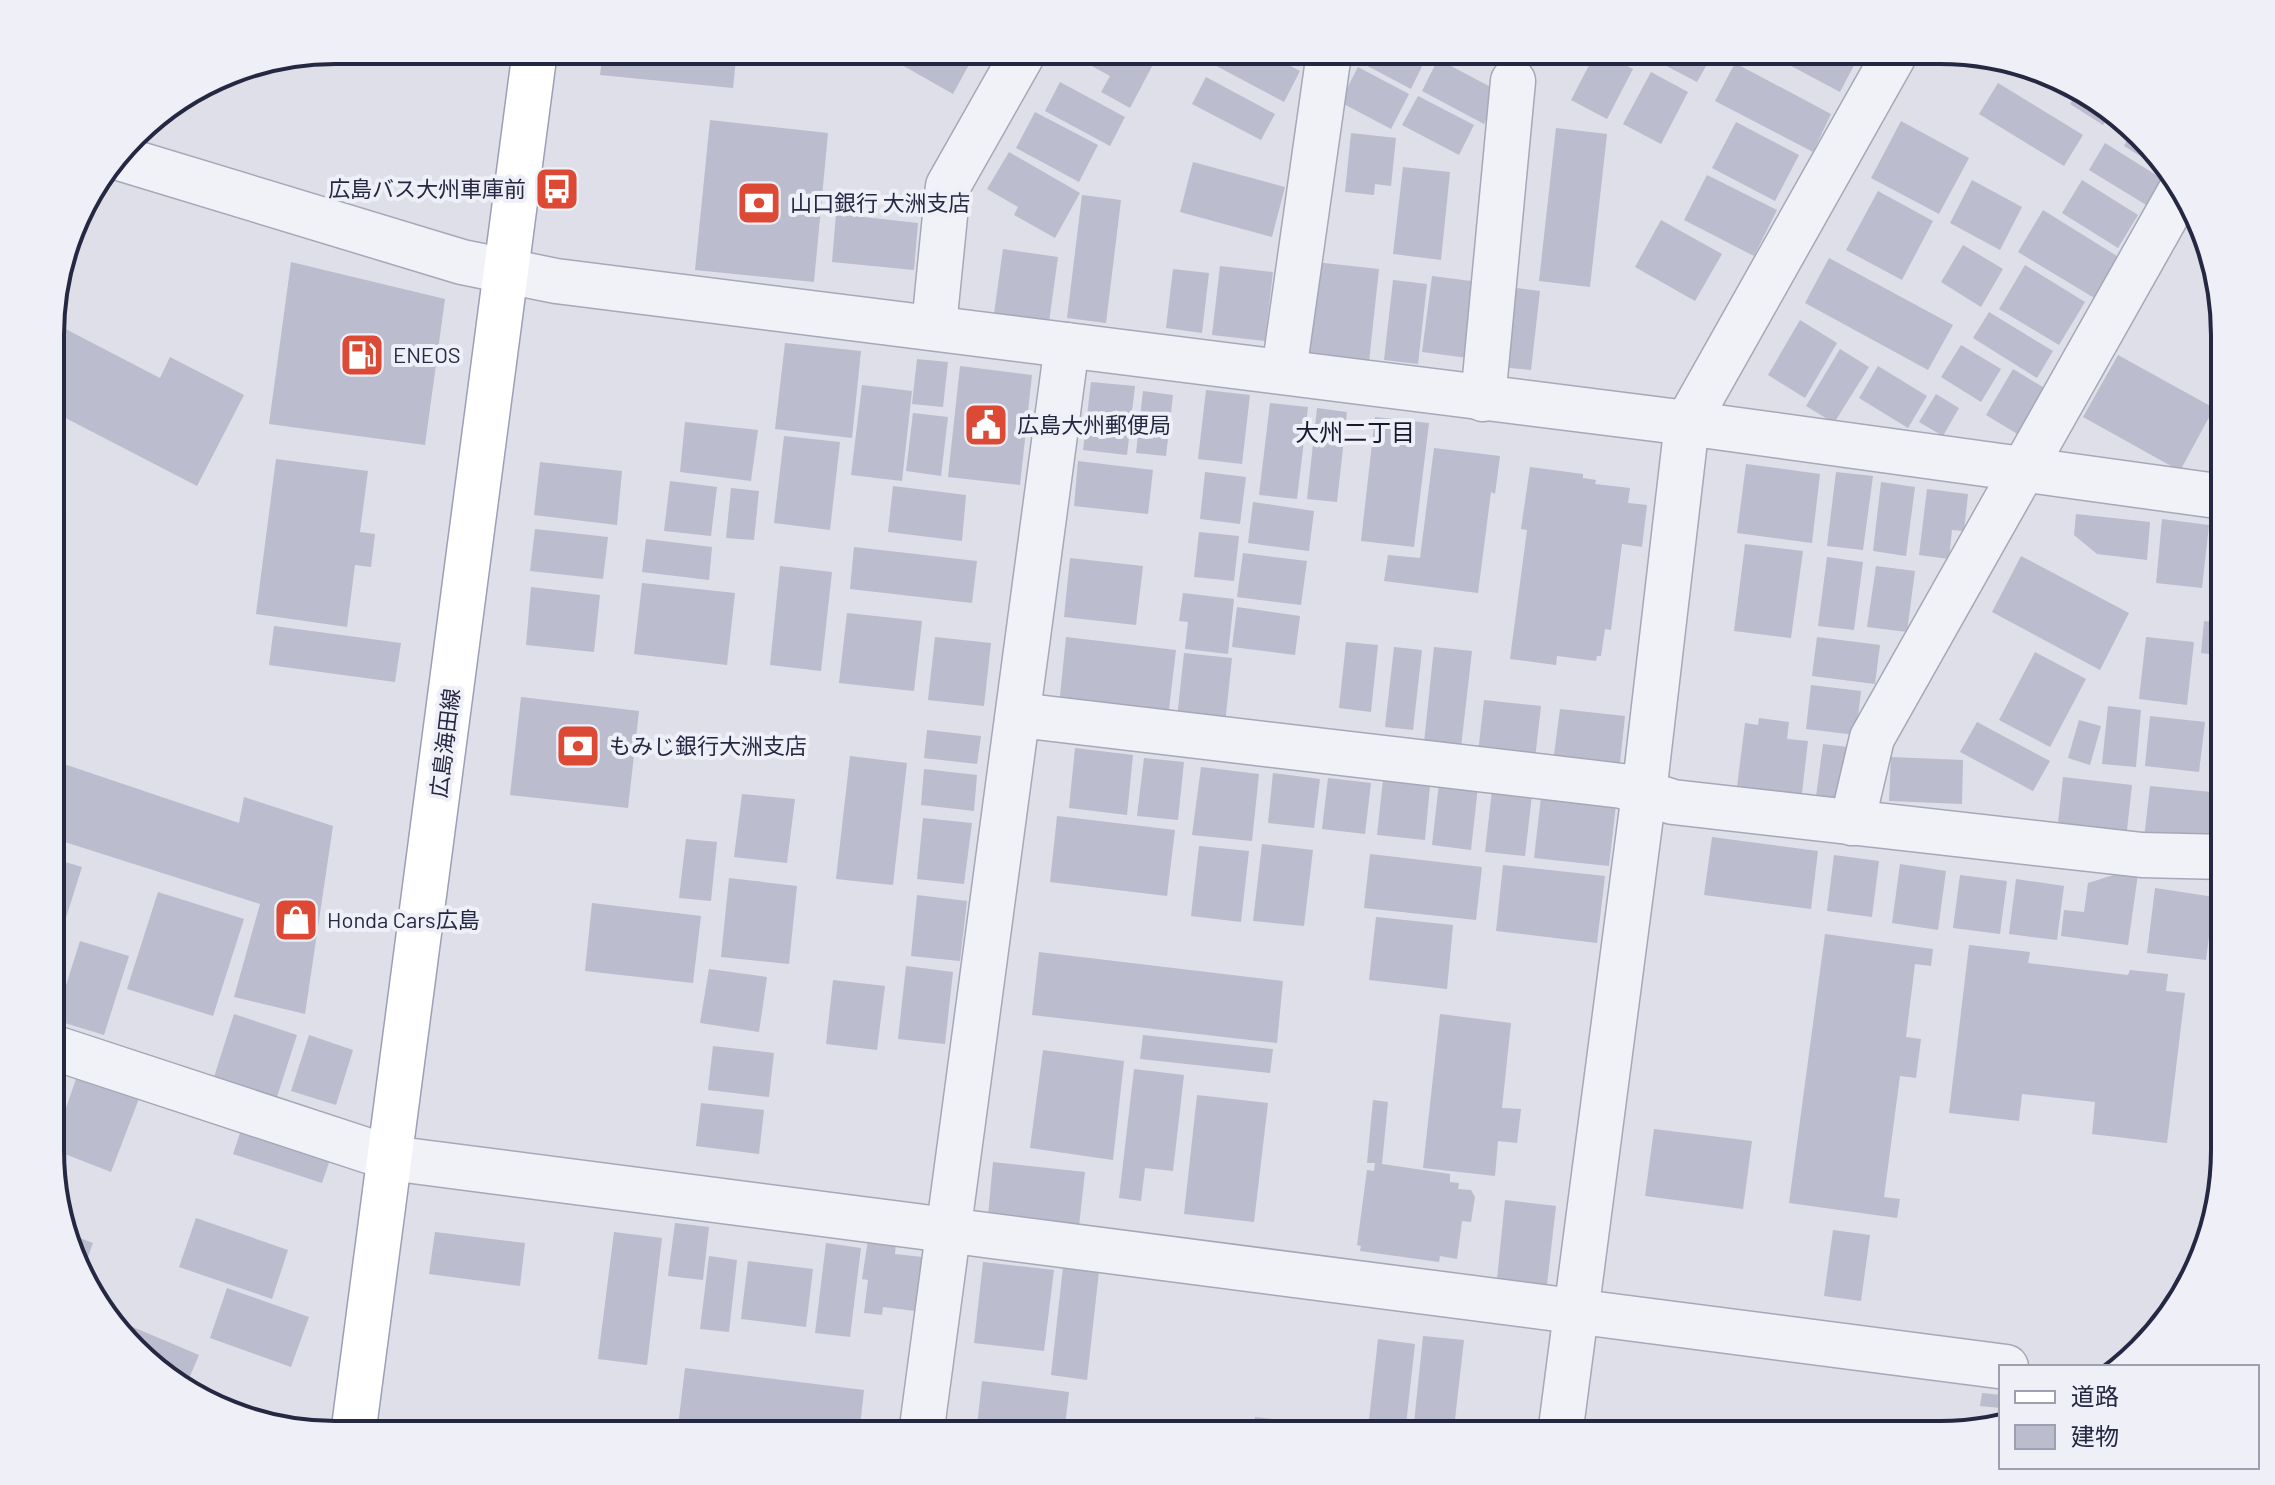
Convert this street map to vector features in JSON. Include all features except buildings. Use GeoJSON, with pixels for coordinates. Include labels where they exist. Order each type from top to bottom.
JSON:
{"type":"FeatureCollection","features":[{"type":"Feature","properties":{"kind":"main road","name":"広島海田線"},"geometry":{"type":"LineString","coordinates":[[355,1421],[533,64]]}},
{"type":"Feature","properties":{"kind":"street"},"geometry":{"type":"LineString","coordinates":[[934,326],[948,186],[1017,64]]}},
{"type":"Feature","properties":{"kind":"street"},"geometry":{"type":"LineString","coordinates":[[1284,371],[1327,64]]}},
{"type":"Feature","properties":{"kind":"street"},"geometry":{"type":"LineString","coordinates":[[1562,1420],[1644,793],[1687,423],[1889,64]]}},
{"type":"Feature","properties":{"kind":"street"},"geometry":{"type":"LineString","coordinates":[[1483,399],[1513,81]]}},
{"type":"Feature","properties":{"kind":"street"},"geometry":{"type":"LineString","coordinates":[[128,161],[462,262],[556,281],[934,326],[1687,423],[2210,495]]}},
{"type":"Feature","properties":{"kind":"street"},"geometry":{"type":"LineString","coordinates":[[1852,823],[1872,738],[2175,200]]}},
{"type":"Feature","properties":{"kind":"street"},"geometry":{"type":"LineString","coordinates":[[923,1421],[1067,345]]}},
{"type":"Feature","properties":{"kind":"street"},"geometry":{"type":"LineString","coordinates":[[1019,715],[1622,786],[1673,802],[2142,855],[2210,857]]}},
{"type":"Feature","properties":{"kind":"street"},"geometry":{"type":"LineString","coordinates":[[64,1051],[390,1158],[1999,1366]]}},
{"type":"Feature","properties":{"kind":"place","name":"広島バス大州車庫前"},"geometry":{"type":"Point","coordinates":[557,189]}},
{"type":"Feature","properties":{"kind":"place","name":"山口銀行 大洲支店"},"geometry":{"type":"Point","coordinates":[759,203]}},
{"type":"Feature","properties":{"kind":"place","name":"ENEOS"},"geometry":{"type":"Point","coordinates":[362,355]}},
{"type":"Feature","properties":{"kind":"place","name":"広島大州郵便局"},"geometry":{"type":"Point","coordinates":[986,425]}},
{"type":"Feature","properties":{"kind":"place","name":"もみじ銀行大洲支店"},"geometry":{"type":"Point","coordinates":[578,746]}},
{"type":"Feature","properties":{"kind":"place","name":"Honda Cars広島"},"geometry":{"type":"Point","coordinates":[296,920]}},
{"type":"Feature","properties":{"kind":"district","name":"大州二丁目"},"geometry":{"type":"Point","coordinates":[1355,433]}}]}
